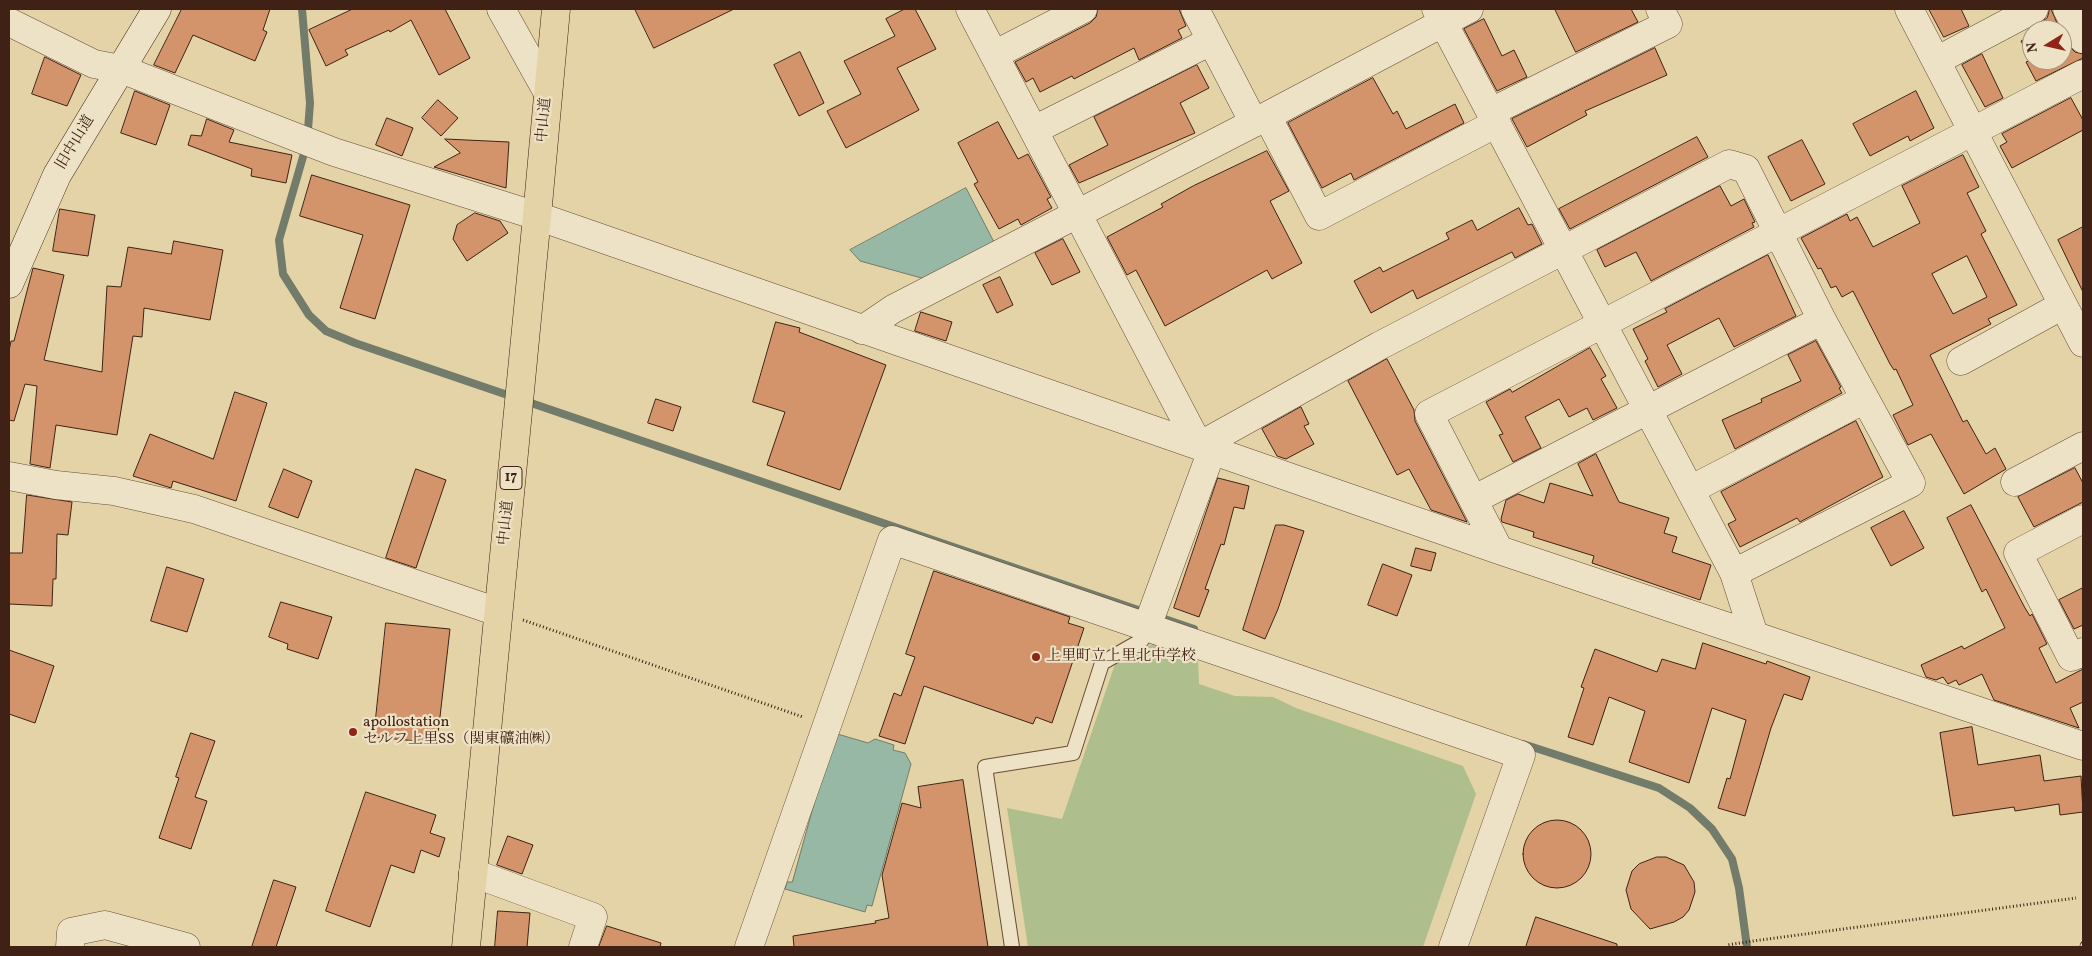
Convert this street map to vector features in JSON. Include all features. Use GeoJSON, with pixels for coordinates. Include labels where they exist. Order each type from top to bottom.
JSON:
{"type":"FeatureCollection","features":[{"type":"Feature","properties":{"kind":"highway","name":"中山道"},"geometry":{"type":"LineString","coordinates":[[466,947],[538,216],[556,9]]}},
{"type":"Feature","properties":{"kind":"street","name":"旧中山道"},"geometry":{"type":"LineString","coordinates":[[9,284],[38,213],[57,175],[157,9]]}},
{"type":"Feature","properties":{"kind":"street"},"geometry":{"type":"LineString","coordinates":[[501,9],[548,93]]}},
{"type":"Feature","properties":{"kind":"street"},"geometry":{"type":"LineString","coordinates":[[970,9],[1078,214],[1205,448]]}},
{"type":"Feature","properties":{"kind":"street"},"geometry":{"type":"LineString","coordinates":[[994,55],[1083,9]]}},
{"type":"Feature","properties":{"kind":"street"},"geometry":{"type":"LineString","coordinates":[[1195,9],[1211,41],[1318,216],[1668,24],[1660,9]]}},
{"type":"Feature","properties":{"kind":"street"},"geometry":{"type":"LineString","coordinates":[[862,330],[892,309],[1260,120],[1439,16],[1469,9]]}},
{"type":"Feature","properties":{"kind":"street"},"geometry":{"type":"LineString","coordinates":[[1909,9],[2083,343]]}},
{"type":"Feature","properties":{"kind":"street"},"geometry":{"type":"LineString","coordinates":[[1936,62],[2034,9]]}},
{"type":"Feature","properties":{"kind":"street"},"geometry":{"type":"LineString","coordinates":[[2068,9],[2083,39]]}},
{"type":"Feature","properties":{"kind":"street"},"geometry":{"type":"LineString","coordinates":[[1439,16],[1734,573],[1754,635]]}},
{"type":"Feature","properties":{"kind":"street"},"geometry":{"type":"LineString","coordinates":[[9,22],[94,64],[121,69],[334,152],[538,216],[1499,550],[2083,746]]}},
{"type":"Feature","properties":{"kind":"street"},"geometry":{"type":"LineString","coordinates":[[1034,130],[1211,41]]}},
{"type":"Feature","properties":{"kind":"street"},"geometry":{"type":"LineString","coordinates":[[1499,550],[1429,414],[2083,74]]}},
{"type":"Feature","properties":{"kind":"street"},"geometry":{"type":"LineString","coordinates":[[1150,619],[1205,448],[1379,346],[1729,164],[1746,169],[1822,320],[1911,483],[1734,573]]}},
{"type":"Feature","properties":{"kind":"street"},"geometry":{"type":"LineString","coordinates":[[1961,361],[2063,305]]}},
{"type":"Feature","properties":{"kind":"street"},"geometry":{"type":"LineString","coordinates":[[1473,500],[1822,320]]}},
{"type":"Feature","properties":{"kind":"street"},"geometry":{"type":"LineString","coordinates":[[1690,490],[1865,399]]}},
{"type":"Feature","properties":{"kind":"street"},"geometry":{"type":"LineString","coordinates":[[2015,482],[2083,446]]}},
{"type":"Feature","properties":{"kind":"street"},"geometry":{"type":"LineString","coordinates":[[9,476],[56,485],[114,491],[194,508],[498,612]]}},
{"type":"Feature","properties":{"kind":"street"},"geometry":{"type":"LineString","coordinates":[[2083,519],[2018,553],[2071,657],[2083,652]]}},
{"type":"Feature","properties":{"kind":"street"},"geometry":{"type":"LineString","coordinates":[[749,947],[892,540],[1150,619],[1521,755],[1453,947]]}},
{"type":"Feature","properties":{"kind":"street"},"geometry":{"type":"LineString","coordinates":[[473,873],[593,917],[583,947]]}},
{"type":"Feature","properties":{"kind":"street"},"geometry":{"type":"LineString","coordinates":[[70,947],[71,932],[105,925],[186,947]]}},
{"type":"Feature","properties":{"kind":"lane"},"geometry":{"type":"LineString","coordinates":[[1012,947],[985,767],[1073,754],[1102,663],[1142,640],[1150,619]]}},
{"type":"Feature","properties":{"kind":"path"},"geometry":{"type":"LineString","coordinates":[[498,612],[827,726]]}},
{"type":"Feature","properties":{"kind":"path"},"geometry":{"type":"LineString","coordinates":[[1727,947],[1727,945],[1753,941],[2076,898]]}},
{"type":"Feature","properties":{"kind":"shaded area"},"geometry":{"type":"Polygon","coordinates":[[[966,188],[994,242],[925,279],[860,261],[850,250],[966,188]]]}},
{"type":"Feature","properties":{"kind":"shaded area"},"geometry":{"type":"Polygon","coordinates":[[[1154,643],[1198,658],[1199,684],[1235,696],[1273,697],[1296,708],[1463,766],[1476,794],[1423,947],[1028,947],[1007,808],[1062,819],[1115,664],[1154,643]]]}},
{"type":"Feature","properties":{"kind":"shaded area"},"geometry":{"type":"Polygon","coordinates":[[[834,733],[868,743],[875,739],[894,745],[893,750],[905,753],[911,764],[872,906],[867,905],[865,912],[785,889],[787,882],[792,882],[834,733]]]}},
{"type":"Feature","properties":{"kind":"building"},"geometry":{"type":"Polygon","coordinates":[[[182,9],[270,9],[263,30],[267,32],[255,61],[193,35],[175,73],[154,65],[182,9]]]}},
{"type":"Feature","properties":{"kind":"building"},"geometry":{"type":"Polygon","coordinates":[[[353,9],[445,9],[470,58],[439,75],[411,20],[390,32],[389,30],[345,50],[348,55],[326,66],[309,30],[353,9]]]}},
{"type":"Feature","properties":{"kind":"building"},"geometry":{"type":"Polygon","coordinates":[[[635,9],[734,9],[654,48],[635,9]]]}},
{"type":"Feature","properties":{"kind":"building"},"geometry":{"type":"Polygon","coordinates":[[[905,9],[915,9],[936,49],[897,68],[919,110],[846,148],[827,111],[861,94],[844,61],[895,36],[886,19],[905,9]]]}},
{"type":"Feature","properties":{"kind":"building"},"geometry":{"type":"Polygon","coordinates":[[[1098,9],[1179,9],[1186,26],[1178,30],[1182,38],[1139,60],[1134,48],[1074,79],[1072,76],[1040,92],[1033,78],[1026,82],[1015,62],[1090,23],[1096,17],[1098,9]]]}},
{"type":"Feature","properties":{"kind":"building"},"geometry":{"type":"Polygon","coordinates":[[[1555,9],[1631,9],[1638,22],[1576,52],[1555,9]]]}},
{"type":"Feature","properties":{"kind":"building"},"geometry":{"type":"Polygon","coordinates":[[[1929,9],[1961,9],[1969,26],[1944,37],[1929,9]]]}},
{"type":"Feature","properties":{"kind":"building"},"geometry":{"type":"Polygon","coordinates":[[[2051,9],[2056,20],[2044,20],[2051,9]]]}},
{"type":"Feature","properties":{"kind":"building"},"geometry":{"type":"Polygon","coordinates":[[[1484,19],[1502,56],[1514,50],[1527,77],[1497,91],[1464,29],[1484,19]]]}},
{"type":"Feature","properties":{"kind":"building"},"geometry":{"type":"Polygon","coordinates":[[[1655,48],[1667,75],[1585,111],[1587,115],[1527,147],[1512,119],[1655,48]]]}},
{"type":"Feature","properties":{"kind":"building"},"geometry":{"type":"Polygon","coordinates":[[[2072,49],[2083,54],[2083,58],[2072,63],[2072,49]]]}},
{"type":"Feature","properties":{"kind":"building"},"geometry":{"type":"Polygon","coordinates":[[[800,52],[824,103],[799,116],[774,65],[800,52]]]}},
{"type":"Feature","properties":{"kind":"building"},"geometry":{"type":"Polygon","coordinates":[[[1982,54],[2003,98],[1985,107],[1962,65],[1982,54]]]}},
{"type":"Feature","properties":{"kind":"building"},"geometry":{"type":"Polygon","coordinates":[[[45,57],[81,75],[67,106],[32,94],[45,57]]]}},
{"type":"Feature","properties":{"kind":"building"},"geometry":{"type":"Polygon","coordinates":[[[1197,65],[1209,88],[1180,103],[1195,133],[1079,183],[1069,165],[1108,145],[1094,117],[1197,65]]]}},
{"type":"Feature","properties":{"kind":"building"},"geometry":{"type":"Polygon","coordinates":[[[2030,70],[2058,70],[2036,81],[2030,70]]]}},
{"type":"Feature","properties":{"kind":"building"},"geometry":{"type":"Polygon","coordinates":[[[1373,78],[1393,114],[1397,111],[1406,129],[1455,104],[1464,123],[1354,180],[1351,173],[1322,188],[1288,123],[1373,78]]]}},
{"type":"Feature","properties":{"kind":"building"},"geometry":{"type":"Polygon","coordinates":[[[135,91],[170,105],[156,145],[121,133],[135,91]]]}},
{"type":"Feature","properties":{"kind":"building"},"geometry":{"type":"Polygon","coordinates":[[[1916,91],[1934,128],[1910,141],[1908,136],[1870,156],[1853,124],[1916,91]]]}},
{"type":"Feature","properties":{"kind":"building"},"geometry":{"type":"Polygon","coordinates":[[[2071,98],[2083,120],[2083,130],[2012,168],[2000,146],[2007,142],[2002,134],[2071,98]]]}},
{"type":"Feature","properties":{"kind":"building"},"geometry":{"type":"Polygon","coordinates":[[[438,100],[458,118],[441,136],[422,118],[438,100]]]}},
{"type":"Feature","properties":{"kind":"building"},"geometry":{"type":"Polygon","coordinates":[[[387,118],[413,128],[402,156],[376,145],[387,118]]]}},
{"type":"Feature","properties":{"kind":"building"},"geometry":{"type":"Polygon","coordinates":[[[207,119],[234,130],[229,142],[292,155],[286,183],[251,176],[252,169],[188,145],[191,135],[201,136],[207,119]]]}},
{"type":"Feature","properties":{"kind":"building"},"geometry":{"type":"Polygon","coordinates":[[[998,122],[1018,159],[1028,154],[1051,197],[1047,199],[1052,208],[1021,225],[1018,219],[999,229],[974,184],[978,182],[958,143],[998,122]]]}},
{"type":"Feature","properties":{"kind":"building"},"geometry":{"type":"Polygon","coordinates":[[[1697,137],[1708,157],[1570,229],[1559,209],[1697,137]]]}},
{"type":"Feature","properties":{"kind":"building"},"geometry":{"type":"Polygon","coordinates":[[[445,139],[509,142],[506,188],[434,167],[460,153],[445,139]]]}},
{"type":"Feature","properties":{"kind":"building"},"geometry":{"type":"Polygon","coordinates":[[[1802,140],[1825,184],[1791,201],[1768,157],[1802,140]]]}},
{"type":"Feature","properties":{"kind":"building"},"geometry":{"type":"Polygon","coordinates":[[[1267,151],[1289,191],[1270,201],[1302,263],[1272,279],[1267,270],[1165,326],[1136,270],[1127,275],[1107,237],[1163,207],[1161,204],[1193,186],[1267,151]]]}},
{"type":"Feature","properties":{"kind":"building"},"geometry":{"type":"Polygon","coordinates":[[[1963,155],[1979,187],[1967,193],[1986,231],[1981,234],[2017,305],[1988,319],[1991,324],[1930,355],[1963,422],[1967,420],[1986,454],[1995,448],[2006,469],[1964,494],[1931,434],[1908,445],[1893,415],[1913,405],[1896,369],[1894,370],[1890,364],[1853,291],[1842,297],[1836,286],[1831,288],[1821,268],[1818,269],[1801,238],[1847,214],[1850,221],[1857,217],[1873,247],[1920,223],[1902,186],[1963,155]],[[1967,256],[1932,274],[1953,314],[1987,297],[1967,256]]]}},
{"type":"Feature","properties":{"kind":"building"},"geometry":{"type":"Polygon","coordinates":[[[312,175],[410,205],[375,319],[340,308],[363,235],[300,216],[312,175]]]}},
{"type":"Feature","properties":{"kind":"building"},"geometry":{"type":"Polygon","coordinates":[[[1720,186],[1731,206],[1744,199],[1755,222],[1752,223],[1754,227],[1651,281],[1636,252],[1605,267],[1597,250],[1720,186]]]}},
{"type":"Feature","properties":{"kind":"building"},"geometry":{"type":"Polygon","coordinates":[[[1519,208],[1528,225],[1532,224],[1542,244],[1515,258],[1512,252],[1417,299],[1413,290],[1371,313],[1354,281],[1380,267],[1383,272],[1449,239],[1446,233],[1472,220],[1477,230],[1519,208]]]}},
{"type":"Feature","properties":{"kind":"building"},"geometry":{"type":"Polygon","coordinates":[[[60,209],[95,215],[88,256],[53,251],[60,209]]]}},
{"type":"Feature","properties":{"kind":"building"},"geometry":{"type":"Polygon","coordinates":[[[475,213],[500,221],[508,233],[467,261],[453,239],[457,225],[475,213]]]}},
{"type":"Feature","properties":{"kind":"building"},"geometry":{"type":"Polygon","coordinates":[[[2083,227],[2083,292],[2058,240],[2083,227]]]}},
{"type":"Feature","properties":{"kind":"building"},"geometry":{"type":"Polygon","coordinates":[[[1063,239],[1080,272],[1052,285],[1035,253],[1063,239]]]}},
{"type":"Feature","properties":{"kind":"building"},"geometry":{"type":"Polygon","coordinates":[[[174,241],[223,250],[210,320],[144,308],[142,337],[133,336],[117,435],[56,425],[50,468],[30,464],[37,386],[25,384],[14,421],[9,420],[9,351],[11,341],[14,341],[33,268],[64,275],[44,360],[102,372],[107,286],[121,287],[128,247],[171,254],[174,241]]]}},
{"type":"Feature","properties":{"kind":"building"},"geometry":{"type":"Polygon","coordinates":[[[1768,255],[1796,316],[1734,347],[1719,318],[1667,345],[1682,374],[1658,387],[1645,361],[1648,359],[1633,329],[1667,312],[1665,309],[1768,255]]]}},
{"type":"Feature","properties":{"kind":"building"},"geometry":{"type":"Polygon","coordinates":[[[1000,277],[1013,305],[997,313],[983,285],[1000,277]]]}},
{"type":"Feature","properties":{"kind":"building"},"geometry":{"type":"Polygon","coordinates":[[[921,312],[952,322],[946,341],[915,331],[921,312]]]}},
{"type":"Feature","properties":{"kind":"building"},"geometry":{"type":"Polygon","coordinates":[[[776,322],[800,328],[799,332],[886,365],[840,490],[767,465],[785,412],[753,402],[776,322]]]}},
{"type":"Feature","properties":{"kind":"building"},"geometry":{"type":"Polygon","coordinates":[[[1816,341],[1841,387],[1839,388],[1842,393],[1735,449],[1722,420],[1762,402],[1761,399],[1801,381],[1788,355],[1816,341]]]}},
{"type":"Feature","properties":{"kind":"building"},"geometry":{"type":"Polygon","coordinates":[[[1590,348],[1606,376],[1601,379],[1617,408],[1593,420],[1587,408],[1569,417],[1559,399],[1525,417],[1541,448],[1513,462],[1499,435],[1503,434],[1486,402],[1510,389],[1512,392],[1590,348]]]}},
{"type":"Feature","properties":{"kind":"building"},"geometry":{"type":"Polygon","coordinates":[[[1387,359],[1414,410],[1415,421],[1467,522],[1431,510],[1409,469],[1397,475],[1348,381],[1387,359]]]}},
{"type":"Feature","properties":{"kind":"building"},"geometry":{"type":"Polygon","coordinates":[[[235,392],[267,403],[236,501],[173,481],[171,488],[133,476],[150,434],[213,459],[235,392]]]}},
{"type":"Feature","properties":{"kind":"building"},"geometry":{"type":"Polygon","coordinates":[[[656,399],[681,407],[673,431],[648,423],[656,399]]]}},
{"type":"Feature","properties":{"kind":"building"},"geometry":{"type":"Polygon","coordinates":[[[1301,407],[1309,424],[1304,426],[1314,444],[1286,459],[1277,456],[1262,429],[1301,407]]]}},
{"type":"Feature","properties":{"kind":"building"},"geometry":{"type":"Polygon","coordinates":[[[1856,421],[1883,477],[1800,522],[1797,518],[1740,547],[1728,524],[1736,520],[1721,492],[1856,421]]]}},
{"type":"Feature","properties":{"kind":"building"},"geometry":{"type":"Polygon","coordinates":[[[1596,454],[1619,502],[1669,518],[1664,533],[1677,537],[1672,552],[1711,565],[1700,600],[1592,563],[1594,556],[1533,537],[1534,532],[1502,522],[1501,519],[1506,500],[1518,494],[1544,503],[1550,483],[1593,496],[1578,464],[1596,454]]]}},
{"type":"Feature","properties":{"kind":"building"},"geometry":{"type":"Polygon","coordinates":[[[2075,468],[2083,483],[2083,502],[2034,527],[2018,497],[2075,468]]]}},
{"type":"Feature","properties":{"kind":"building"},"geometry":{"type":"Polygon","coordinates":[[[284,469],[312,481],[298,518],[269,507],[284,469]]]}},
{"type":"Feature","properties":{"kind":"building"},"geometry":{"type":"Polygon","coordinates":[[[416,469],[446,480],[416,568],[386,558],[416,469]]]}},
{"type":"Feature","properties":{"kind":"building"},"geometry":{"type":"Polygon","coordinates":[[[1218,478],[1249,486],[1244,509],[1234,507],[1224,545],[1221,544],[1205,589],[1209,590],[1199,617],[1174,608],[1218,478]]]}},
{"type":"Feature","properties":{"kind":"building"},"geometry":{"type":"Polygon","coordinates":[[[27,495],[72,502],[68,535],[57,534],[56,579],[53,579],[52,606],[9,604],[9,553],[22,553],[27,495]]]}},
{"type":"Feature","properties":{"kind":"building"},"geometry":{"type":"Polygon","coordinates":[[[1971,505],[2025,608],[2030,616],[2032,614],[2047,644],[2039,648],[2056,683],[2083,669],[2083,702],[2070,708],[2079,728],[1994,700],[1982,674],[1959,685],[1956,680],[1948,684],[1943,677],[1936,680],[1926,677],[1921,665],[1962,646],[1964,649],[2005,628],[1986,589],[1982,592],[1947,518],[1971,505]]]}},
{"type":"Feature","properties":{"kind":"building"},"geometry":{"type":"Polygon","coordinates":[[[1904,511],[1924,548],[1891,566],[1871,528],[1904,511]]]}},
{"type":"Feature","properties":{"kind":"building"},"geometry":{"type":"Polygon","coordinates":[[[1276,525],[1284,525],[1304,531],[1278,609],[1265,639],[1243,630],[1276,525]]]}},
{"type":"Feature","properties":{"kind":"building"},"geometry":{"type":"Polygon","coordinates":[[[1416,548],[1436,553],[1431,571],[1411,566],[1416,548]]]}},
{"type":"Feature","properties":{"kind":"building"},"geometry":{"type":"Polygon","coordinates":[[[1383,564],[1412,575],[1397,616],[1368,605],[1383,564]]]}},
{"type":"Feature","properties":{"kind":"building"},"geometry":{"type":"Polygon","coordinates":[[[167,567],[204,579],[187,632],[151,621],[167,567]]]}},
{"type":"Feature","properties":{"kind":"building"},"geometry":{"type":"Polygon","coordinates":[[[934,571],[1070,617],[1068,623],[1084,628],[1052,723],[1036,717],[1033,724],[924,686],[905,744],[879,736],[894,693],[901,696],[915,657],[906,654],[934,571]]]}},
{"type":"Feature","properties":{"kind":"building"},"geometry":{"type":"Polygon","coordinates":[[[2083,588],[2083,625],[2074,629],[2059,600],[2083,588]]]}},
{"type":"Feature","properties":{"kind":"building"},"geometry":{"type":"Polygon","coordinates":[[[281,602],[332,617],[318,659],[287,649],[288,644],[269,637],[281,602]]]}},
{"type":"Feature","properties":{"kind":"building"},"geometry":{"type":"Polygon","coordinates":[[[386,623],[450,629],[437,743],[374,737],[386,623]]]}},
{"type":"Feature","properties":{"kind":"building"},"geometry":{"type":"Polygon","coordinates":[[[1703,643],[1766,664],[1767,661],[1810,677],[1802,700],[1784,694],[1771,728],[1745,816],[1718,808],[1727,778],[1730,779],[1746,720],[1712,708],[1689,783],[1629,762],[1645,711],[1609,697],[1593,745],[1568,737],[1584,688],[1581,687],[1595,649],[1657,672],[1662,659],[1695,669],[1703,643]]]}},
{"type":"Feature","properties":{"kind":"building"},"geometry":{"type":"Polygon","coordinates":[[[9,650],[54,666],[35,723],[9,714],[9,650]]]}},
{"type":"Feature","properties":{"kind":"building"},"geometry":{"type":"Polygon","coordinates":[[[1972,727],[1978,765],[2040,755],[2044,781],[2081,776],[2083,812],[2060,815],[2059,804],[2015,811],[2014,807],[1953,816],[1940,733],[1972,727]]]}},
{"type":"Feature","properties":{"kind":"building"},"geometry":{"type":"Polygon","coordinates":[[[191,733],[215,741],[195,797],[207,801],[191,849],[159,838],[179,778],[176,777],[191,733]]]}},
{"type":"Feature","properties":{"kind":"building"},"geometry":{"type":"Polygon","coordinates":[[[963,780],[988,947],[794,947],[793,936],[876,923],[875,921],[889,918],[882,875],[902,803],[921,808],[918,787],[963,780]]]}},
{"type":"Feature","properties":{"kind":"building"},"geometry":{"type":"Polygon","coordinates":[[[366,792],[436,815],[430,833],[445,838],[439,857],[421,850],[414,873],[391,865],[370,927],[326,911],[366,792]]]}},
{"type":"Feature","properties":{"kind":"building"},"geometry":{"type":"Polygon","coordinates":[[[1557,820],[1570,823],[1581,830],[1588,841],[1591,854],[1588,867],[1581,878],[1570,885],[1557,888],[1544,885],[1533,878],[1526,867],[1523,854],[1526,841],[1533,830],[1544,823],[1557,820]]]}},
{"type":"Feature","properties":{"kind":"building"},"geometry":{"type":"Polygon","coordinates":[[[508,836],[533,845],[522,874],[497,865],[508,836]]]}},
{"type":"Feature","properties":{"kind":"building"},"geometry":{"type":"Polygon","coordinates":[[[1657,857],[1666,857],[1684,865],[1694,882],[1695,892],[1689,910],[1683,917],[1674,922],[1650,929],[1631,909],[1626,890],[1632,871],[1639,864],[1657,857]]]}},
{"type":"Feature","properties":{"kind":"building"},"geometry":{"type":"Polygon","coordinates":[[[274,880],[296,887],[276,947],[252,947],[274,880]]]}},
{"type":"Feature","properties":{"kind":"building"},"geometry":{"type":"Polygon","coordinates":[[[498,911],[530,913],[527,947],[495,947],[498,911]]]}},
{"type":"Feature","properties":{"kind":"building"},"geometry":{"type":"Polygon","coordinates":[[[1536,917],[1617,944],[1617,947],[1526,947],[1536,917]]]}},
{"type":"Feature","properties":{"kind":"building"},"geometry":{"type":"Polygon","coordinates":[[[607,926],[661,943],[660,947],[599,947],[607,926]]]}},
{"type":"Feature","properties":{"kind":"waterway"},"geometry":{"type":"LineString","coordinates":[[302,9],[310,103],[307,143],[279,240],[283,274],[309,315],[326,331],[355,343],[1194,629]]}},
{"type":"Feature","properties":{"kind":"waterway"},"geometry":{"type":"LineString","coordinates":[[1523,744],[1659,788],[1690,808],[1712,829],[1732,859],[1739,888],[1747,947]]}},
{"type":"Feature","properties":{"kind":"place","name":"上里町立上里北中学校"},"geometry":{"type":"Point","coordinates":[1036,657]}},
{"type":"Feature","properties":{"kind":"place","name":"apollostation セルフ上里SS（関東礦油㈱）"},"geometry":{"type":"Point","coordinates":[353,732]}}]}
